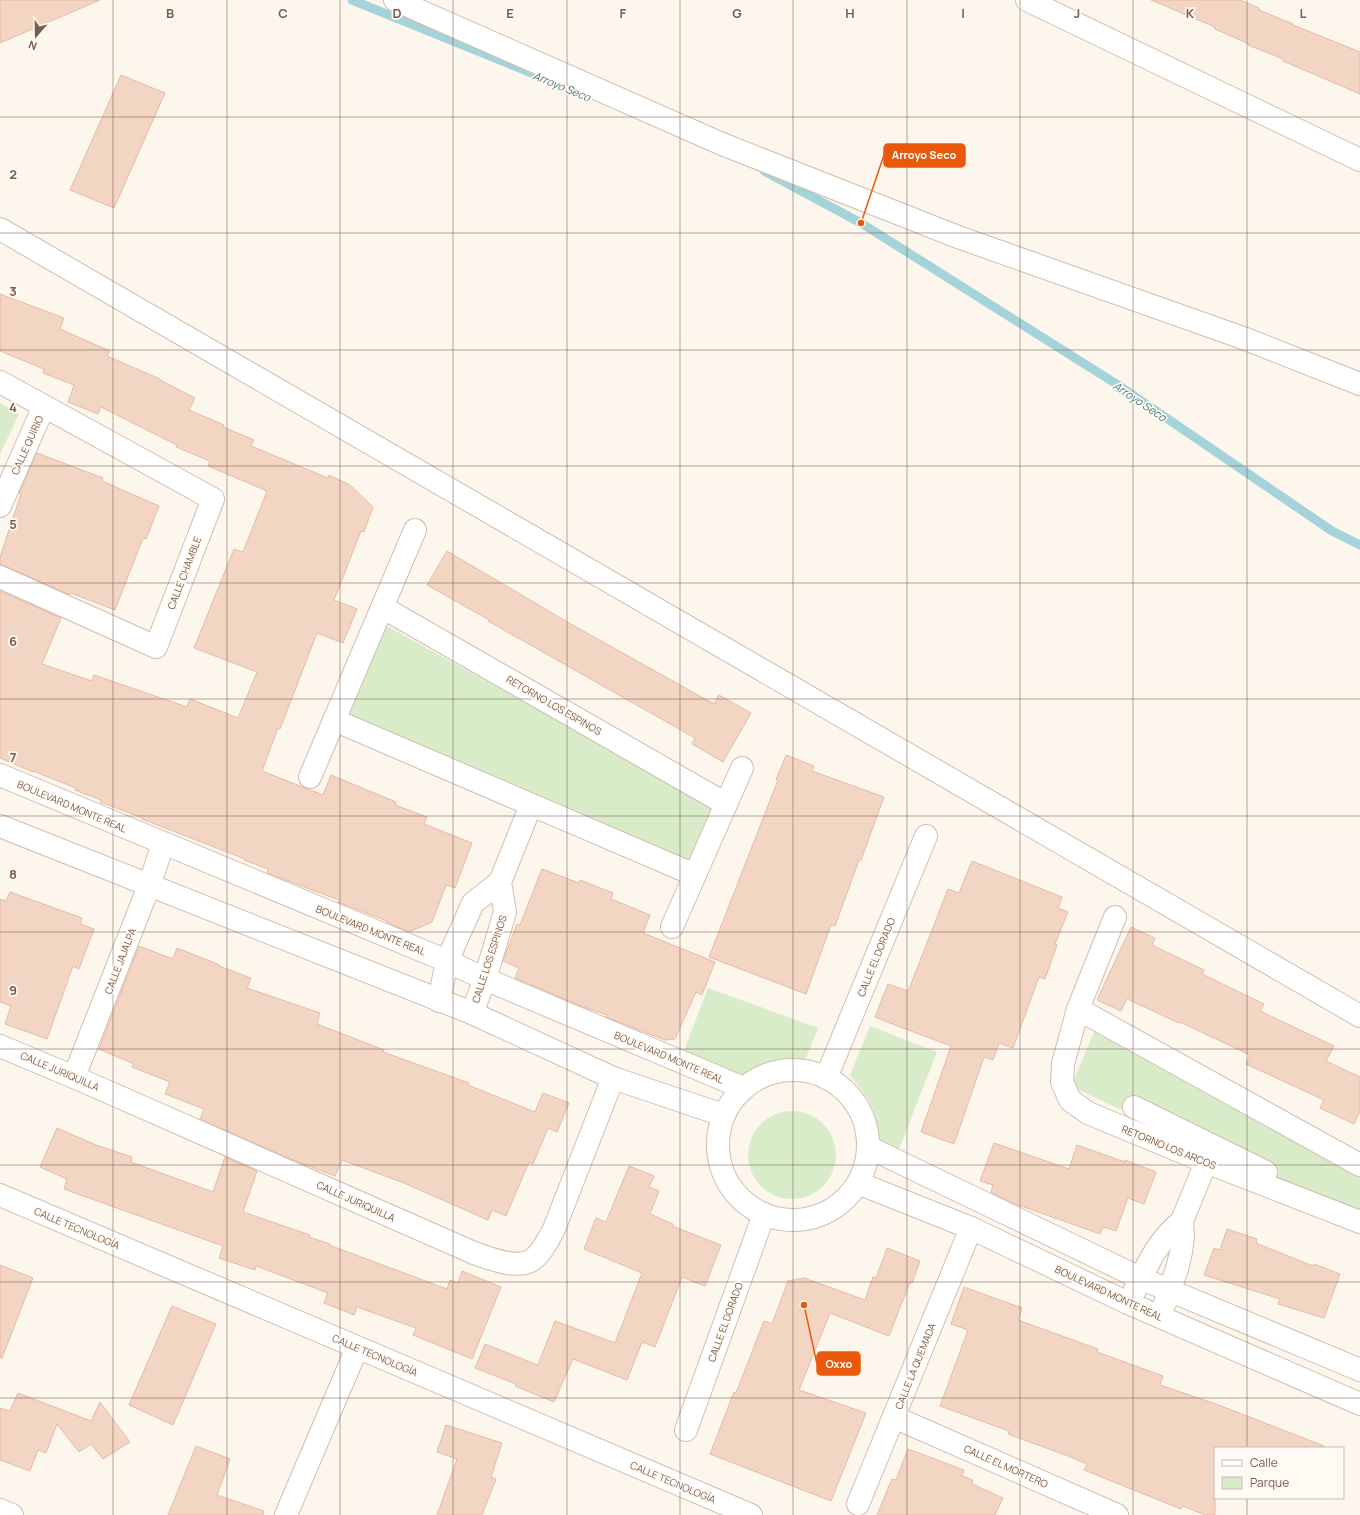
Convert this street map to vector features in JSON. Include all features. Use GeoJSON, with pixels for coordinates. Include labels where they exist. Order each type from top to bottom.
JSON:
{"type":"FeatureCollection","features":[{"type":"Feature","properties":{"kind":"street"},"geometry":{"type":"LineString","coordinates":[[395,0],[722,144],[958,237],[1243,338],[1360,384]]}},
{"type":"Feature","properties":{"kind":"street"},"geometry":{"type":"LineString","coordinates":[[1027,0],[1360,160]]}},
{"type":"Feature","properties":{"kind":"street"},"geometry":{"type":"LineString","coordinates":[[0,229],[1360,1016]]}},
{"type":"Feature","properties":{"kind":"street"},"geometry":{"type":"LineString","coordinates":[[0,382],[44,406]]}},
{"type":"Feature","properties":{"kind":"street","name":"CALLE CHAMBLE"},"geometry":{"type":"LineString","coordinates":[[0,577],[156,647],[213,499],[44,406]]}},
{"type":"Feature","properties":{"kind":"street","name":"CALLE QUIRIO"},"geometry":{"type":"LineString","coordinates":[[0,506],[44,406]]}},
{"type":"Feature","properties":{"kind":"street"},"geometry":{"type":"LineString","coordinates":[[310,777],[415,530]]}},
{"type":"Feature","properties":{"kind":"street","name":"RETORNO LOS ESPINOS"},"geometry":{"type":"LineString","coordinates":[[382,607],[726,804]]}},
{"type":"Feature","properties":{"kind":"street"},"geometry":{"type":"LineString","coordinates":[[334,720],[695,875]]}},
{"type":"Feature","properties":{"kind":"street"},"geometry":{"type":"LineString","coordinates":[[672,926],[742,768]]}},
{"type":"Feature","properties":{"kind":"street","name":"BOULEVARD MONTE REAL"},"geometry":{"type":"LineString","coordinates":[[0,776],[447,961],[485,979],[741,1087]]}},
{"type":"Feature","properties":{"kind":"street"},"geometry":{"type":"LineString","coordinates":[[439,1001],[447,961],[473,903],[500,882],[531,805]]}},
{"type":"Feature","properties":{"kind":"street"},"geometry":{"type":"LineString","coordinates":[[0,826],[472,1013],[613,1078],[723,1115]]}},
{"type":"Feature","properties":{"kind":"street","name":"CALLE EL DORADO"},"geometry":{"type":"LineString","coordinates":[[826,1078],[926,836]]}},
{"type":"Feature","properties":{"kind":"street","name":"CALLE JAJALPA"},"geometry":{"type":"LineString","coordinates":[[74,1077],[149,886],[163,844]]}},
{"type":"Feature","properties":{"kind":"street","name":"CALLE LOS ESPINOS"},"geometry":{"type":"LineString","coordinates":[[472,1013],[485,979],[505,912],[500,882]]}},
{"type":"Feature","properties":{"kind":"street","name":"RETORNO LOS ARCOS"},"geometry":{"type":"LineString","coordinates":[[1115,917],[1078,1009],[1063,1064],[1062,1082],[1070,1100],[1088,1113],[1206,1162],[1360,1222]]}},
{"type":"Feature","properties":{"kind":"street"},"geometry":{"type":"LineString","coordinates":[[1078,1009],[1360,1165]]}},
{"type":"Feature","properties":{"kind":"street","name":"CALLE JURIQUILLA"},"geometry":{"type":"LineString","coordinates":[[0,1046],[74,1077],[474,1253],[498,1261],[518,1264],[532,1260],[543,1249],[554,1229],[613,1078]]}},
{"type":"Feature","properties":{"kind":"street"},"geometry":{"type":"LineString","coordinates":[[783,1070],[802,1070],[821,1075],[826,1078],[838,1084],[852,1098],[862,1115],[868,1134],[868,1147],[863,1172],[858,1183],[842,1202],[827,1212],[810,1218],[792,1220],[774,1217],[757,1211],[742,1200],[730,1186],[722,1170],[717,1152],[717,1135],[723,1115],[741,1087],[764,1075],[783,1070]]}},
{"type":"Feature","properties":{"kind":"street","name":"RETORNO LOS ARCOS"},"geometry":{"type":"LineString","coordinates":[[1134,1107],[1360,1217]]}},
{"type":"Feature","properties":{"kind":"street"},"geometry":{"type":"LineString","coordinates":[[868,1147],[1140,1278],[1360,1370]]}},
{"type":"Feature","properties":{"kind":"street"},"geometry":{"type":"LineString","coordinates":[[1159,1318],[1170,1291],[1181,1252],[1183,1237],[1182,1221],[1206,1162]]}},
{"type":"Feature","properties":{"kind":"street","name":"BOULEVARD MONTE REAL"},"geometry":{"type":"LineString","coordinates":[[858,1183],[971,1228],[1159,1318],[1360,1404]]}},
{"type":"Feature","properties":{"kind":"street","name":"CALLE TECNOLOGÍA"},"geometry":{"type":"LineString","coordinates":[[0,1194],[356,1348],[751,1515]]}},
{"type":"Feature","properties":{"kind":"street","name":"CALLE EL DORADO"},"geometry":{"type":"LineString","coordinates":[[686,1430],[764,1214]]}},
{"type":"Feature","properties":{"kind":"street"},"geometry":{"type":"LineString","coordinates":[[1128,1303],[1159,1244],[1171,1230],[1182,1221]]}},
{"type":"Feature","properties":{"kind":"street","name":"CALLE LA QUEMADA"},"geometry":{"type":"LineString","coordinates":[[858,1504],[971,1228]]}},
{"type":"Feature","properties":{"kind":"street"},"geometry":{"type":"LineString","coordinates":[[286,1515],[356,1348]]}},
{"type":"Feature","properties":{"kind":"street","name":"CALLE EL MORTERO"},"geometry":{"type":"LineString","coordinates":[[894,1417],[1117,1515]]}},
{"type":"Feature","properties":{"kind":"street"},"geometry":{"type":"LineString","coordinates":[[0,1510],[12,1515]]}},
{"type":"Feature","properties":{"kind":"green space"},"geometry":{"type":"Polygon","coordinates":[[[0,403],[19,414],[0,454],[0,403]]]}},
{"type":"Feature","properties":{"kind":"green space"},"geometry":{"type":"Polygon","coordinates":[[[387,626],[717,809],[692,864],[348,715],[387,626]]]}},
{"type":"Feature","properties":{"kind":"green space"},"geometry":{"type":"Polygon","coordinates":[[[708,988],[818,1028],[804,1063],[796,1062],[771,1067],[758,1072],[740,1084],[680,1061],[708,988]]]}},
{"type":"Feature","properties":{"kind":"green space"},"geometry":{"type":"Polygon","coordinates":[[[870,1026],[937,1052],[897,1154],[878,1145],[876,1120],[871,1105],[865,1094],[850,1075],[870,1026]]]}},
{"type":"Feature","properties":{"kind":"green space"},"geometry":{"type":"Polygon","coordinates":[[[1095,1030],[1360,1173],[1360,1214],[1205,1150],[1071,1086],[1095,1030]]]}},
{"type":"Feature","properties":{"kind":"green space"},"geometry":{"type":"Polygon","coordinates":[[[792,1111],[809,1114],[817,1118],[829,1130],[833,1138],[836,1155],[833,1172],[829,1180],[817,1192],[809,1196],[792,1199],[775,1196],[767,1192],[755,1180],[751,1172],[748,1155],[751,1138],[755,1130],[767,1118],[775,1114],[792,1111]]]}},
{"type":"Feature","properties":{"kind":"building"},"geometry":{"type":"Polygon","coordinates":[[[0,0],[100,0],[0,43],[0,0]]]}},
{"type":"Feature","properties":{"kind":"building"},"geometry":{"type":"Polygon","coordinates":[[[1151,0],[1240,0],[1293,25],[1360,52],[1360,94],[1283,61],[1283,59],[1248,45],[1249,44],[1215,29],[1215,27],[1151,0]]]}},
{"type":"Feature","properties":{"kind":"building"},"geometry":{"type":"Polygon","coordinates":[[[121,75],[165,93],[114,208],[70,190],[121,75]]]}},
{"type":"Feature","properties":{"kind":"building"},"geometry":{"type":"Polygon","coordinates":[[[0,294],[64,318],[60,329],[110,351],[107,356],[160,379],[195,398],[189,410],[254,440],[251,446],[328,478],[329,475],[350,485],[373,507],[364,532],[361,531],[334,600],[357,609],[343,643],[317,633],[262,771],[323,795],[331,775],[396,802],[395,805],[427,817],[424,824],[472,843],[455,888],[446,885],[432,922],[409,932],[386,922],[387,921],[338,902],[339,900],[267,873],[268,869],[244,860],[245,859],[100,802],[101,800],[75,790],[76,788],[0,758],[0,591],[61,618],[42,664],[92,681],[94,675],[187,707],[190,699],[238,718],[257,672],[194,648],[234,549],[243,552],[267,491],[208,466],[210,461],[176,447],[177,445],[101,407],[98,414],[68,402],[74,385],[43,373],[44,369],[0,351],[0,294]]]}},
{"type":"Feature","properties":{"kind":"building"},"geometry":{"type":"Polygon","coordinates":[[[37,453],[103,478],[102,481],[159,506],[146,539],[143,538],[115,610],[71,593],[70,595],[0,565],[0,557],[21,494],[19,493],[37,453]]]}},
{"type":"Feature","properties":{"kind":"building"},"geometry":{"type":"Polygon","coordinates":[[[447,551],[569,623],[714,704],[719,695],[751,713],[723,762],[692,744],[695,738],[427,585],[447,551]]]}},
{"type":"Feature","properties":{"kind":"building"},"geometry":{"type":"Polygon","coordinates":[[[786,755],[814,766],[812,771],[884,797],[835,926],[831,925],[806,994],[709,957],[778,780],[776,780],[786,755]]]}},
{"type":"Feature","properties":{"kind":"building"},"geometry":{"type":"Polygon","coordinates":[[[972,861],[1062,897],[1058,908],[1068,912],[1055,944],[1057,945],[1045,979],[1039,977],[1013,1048],[999,1043],[993,1060],[984,1057],[954,1144],[921,1132],[951,1046],[875,1017],[888,984],[908,991],[948,889],[959,893],[972,861]]]}},
{"type":"Feature","properties":{"kind":"building"},"geometry":{"type":"Polygon","coordinates":[[[542,869],[579,883],[580,880],[613,893],[611,899],[650,915],[643,933],[715,962],[702,995],[696,992],[675,1039],[665,1040],[606,1017],[607,1015],[581,1006],[515,978],[519,968],[503,961],[517,924],[520,925],[542,869]]]}},
{"type":"Feature","properties":{"kind":"building"},"geometry":{"type":"Polygon","coordinates":[[[10,892],[82,918],[80,924],[94,929],[79,969],[73,966],[47,1039],[5,1024],[11,1006],[0,1002],[0,899],[6,901],[10,892]]]}},
{"type":"Feature","properties":{"kind":"building"},"geometry":{"type":"Polygon","coordinates":[[[1131,927],[1155,938],[1152,945],[1204,970],[1202,974],[1264,1004],[1260,1011],[1334,1046],[1326,1061],[1360,1077],[1360,1111],[1354,1124],[1320,1108],[1324,1100],[1246,1064],[1250,1055],[1127,999],[1121,1011],[1097,1000],[1131,927]]]}},
{"type":"Feature","properties":{"kind":"building"},"geometry":{"type":"Polygon","coordinates":[[[139,946],[173,959],[177,948],[220,965],[219,966],[251,978],[247,988],[320,1013],[317,1024],[384,1050],[383,1052],[469,1083],[468,1085],[535,1112],[543,1093],[569,1103],[557,1132],[548,1128],[533,1164],[529,1162],[506,1216],[492,1210],[488,1220],[404,1183],[342,1160],[335,1176],[288,1158],[200,1119],[204,1109],[165,1094],[170,1082],[132,1067],[134,1064],[99,1049],[139,946]]]}},
{"type":"Feature","properties":{"kind":"building"},"geometry":{"type":"Polygon","coordinates":[[[57,1128],[96,1145],[132,1157],[131,1162],[213,1192],[225,1157],[257,1171],[243,1212],[310,1235],[309,1237],[330,1244],[329,1245],[447,1289],[450,1280],[458,1283],[462,1271],[501,1287],[472,1359],[413,1335],[416,1328],[357,1307],[354,1315],[324,1303],[328,1293],[256,1266],[255,1270],[219,1258],[223,1246],[64,1189],[67,1179],[40,1167],[57,1128]]]}},
{"type":"Feature","properties":{"kind":"building"},"geometry":{"type":"Polygon","coordinates":[[[994,1143],[1069,1169],[1077,1145],[1125,1162],[1125,1160],[1156,1172],[1144,1204],[1128,1198],[1116,1231],[1103,1227],[1100,1234],[1010,1202],[991,1192],[993,1185],[980,1181],[994,1143]]]}},
{"type":"Feature","properties":{"kind":"building"},"geometry":{"type":"Polygon","coordinates":[[[629,1166],[654,1176],[649,1187],[659,1191],[650,1214],[673,1224],[672,1226],[721,1245],[705,1286],[682,1277],[655,1347],[642,1342],[627,1380],[573,1359],[554,1402],[515,1386],[516,1384],[475,1368],[485,1344],[538,1365],[555,1321],[615,1343],[642,1273],[584,1249],[596,1218],[606,1222],[629,1166]]]}},
{"type":"Feature","properties":{"kind":"building"},"geometry":{"type":"Polygon","coordinates":[[[1227,1229],[1257,1239],[1256,1243],[1313,1266],[1314,1264],[1340,1274],[1324,1318],[1278,1304],[1280,1299],[1204,1275],[1214,1248],[1220,1250],[1227,1229]]]}},
{"type":"Feature","properties":{"kind":"building"},"geometry":{"type":"Polygon","coordinates":[[[887,1248],[920,1261],[912,1283],[910,1282],[889,1336],[830,1313],[799,1390],[866,1413],[831,1501],[710,1454],[764,1321],[772,1324],[788,1281],[804,1278],[865,1300],[873,1277],[876,1278],[887,1248]]]}},
{"type":"Feature","properties":{"kind":"building"},"geometry":{"type":"Polygon","coordinates":[[[0,1265],[33,1278],[2,1358],[0,1358],[0,1265]]]}},
{"type":"Feature","properties":{"kind":"building"},"geometry":{"type":"Polygon","coordinates":[[[964,1287],[1022,1308],[1018,1320],[1098,1349],[1097,1352],[1163,1376],[1160,1385],[1216,1404],[1324,1447],[1214,1447],[1215,1515],[1205,1515],[1183,1506],[1181,1509],[1084,1470],[1087,1464],[1008,1434],[1009,1431],[940,1406],[968,1330],[951,1324],[964,1287]]]}},
{"type":"Feature","properties":{"kind":"building"},"geometry":{"type":"Polygon","coordinates":[[[172,1306],[216,1324],[173,1425],[129,1405],[172,1306]]]}},
{"type":"Feature","properties":{"kind":"building"},"geometry":{"type":"Polygon","coordinates":[[[18,1393],[91,1421],[100,1402],[130,1442],[103,1459],[91,1444],[79,1452],[57,1424],[46,1453],[38,1450],[30,1471],[0,1460],[0,1408],[10,1411],[18,1393]]]}},
{"type":"Feature","properties":{"kind":"building"},"geometry":{"type":"Polygon","coordinates":[[[446,1425],[502,1443],[491,1477],[496,1479],[482,1515],[437,1515],[457,1459],[437,1452],[446,1425]]]}},
{"type":"Feature","properties":{"kind":"building"},"geometry":{"type":"Polygon","coordinates":[[[196,1446],[230,1459],[217,1495],[264,1511],[263,1515],[168,1515],[196,1446]]]}},
{"type":"Feature","properties":{"kind":"building"},"geometry":{"type":"Polygon","coordinates":[[[908,1449],[964,1470],[962,1476],[973,1480],[972,1484],[1003,1498],[995,1515],[877,1515],[892,1479],[896,1480],[908,1449]]]}},
{"type":"Feature","properties":{"kind":"waterway","name":"Arroyo Seco"},"geometry":{"type":"LineString","coordinates":[[352,0],[571,89]]}},
{"type":"Feature","properties":{"kind":"waterway","name":"Arroyo Seco"},"geometry":{"type":"LineString","coordinates":[[764,171],[861,223],[1118,385],[1332,531],[1360,545]]}},
{"type":"Feature","properties":{"kind":"place","name":"Arroyo Seco"},"geometry":{"type":"Point","coordinates":[861,223]}},
{"type":"Feature","properties":{"kind":"place","name":"Oxxo"},"geometry":{"type":"Point","coordinates":[804,1305]}}]}
